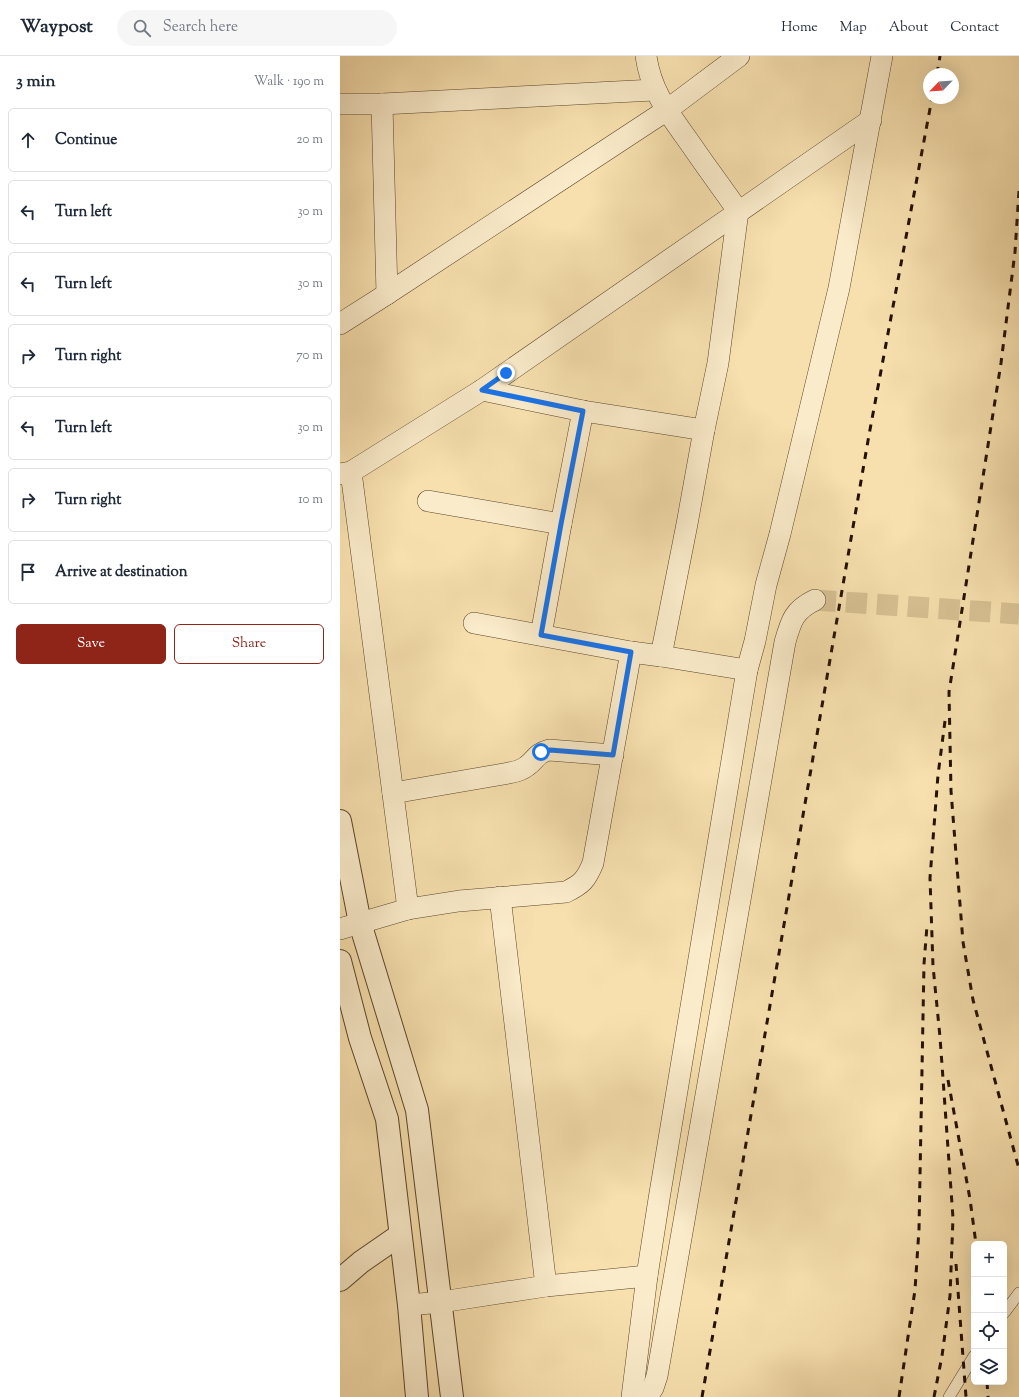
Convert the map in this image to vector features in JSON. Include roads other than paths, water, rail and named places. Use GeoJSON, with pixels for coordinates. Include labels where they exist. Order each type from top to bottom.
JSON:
{"type":"FeatureCollection","features":[{"type":"Feature","properties":{"kind":"street"},"geometry":{"type":"LineString","coordinates":[[646,56],[647,66],[654,90],[738,211],[718,363],[661,656]]}},
{"type":"Feature","properties":{"kind":"street"},"geometry":{"type":"LineString","coordinates":[[340,324],[667,110],[740,56]]}},
{"type":"Feature","properties":{"kind":"street"},"geometry":{"type":"LineString","coordinates":[[632,1397],[647,1276],[659,1199],[748,670],[766,585],[780,534],[839,288],[882,56]]}},
{"type":"Feature","properties":{"kind":"street"},"geometry":{"type":"LineString","coordinates":[[340,104],[382,104],[654,90]]}},
{"type":"Feature","properties":{"kind":"street"},"geometry":{"type":"LineString","coordinates":[[382,104],[387,294]]}},
{"type":"Feature","properties":{"kind":"street"},"geometry":{"type":"LineString","coordinates":[[408,909],[393,793],[346,473],[482,390],[871,120]]}},
{"type":"Feature","properties":{"kind":"street"},"geometry":{"type":"LineString","coordinates":[[482,390],[583,411],[704,430]]}},
{"type":"Feature","properties":{"kind":"street"},"geometry":{"type":"LineString","coordinates":[[541,635],[583,411]]}},
{"type":"Feature","properties":{"kind":"street"},"geometry":{"type":"LineString","coordinates":[[428,501],[561,524]]}},
{"type":"Feature","properties":{"kind":"street"},"geometry":{"type":"LineString","coordinates":[[647,1397],[653,1388],[657,1376],[785,642],[791,620],[807,604],[815,600]]}},
{"type":"Feature","properties":{"kind":"street"},"geometry":{"type":"LineString","coordinates":[[474,623],[631,652],[748,670]]}},
{"type":"Feature","properties":{"kind":"street"},"geometry":{"type":"LineString","coordinates":[[350,926],[408,909],[459,901],[566,892],[587,878],[593,863],[631,652]]}},
{"type":"Feature","properties":{"kind":"street"},"geometry":{"type":"LineString","coordinates":[[393,793],[520,770],[528,766],[541,752],[550,750],[613,755]]}},
{"type":"Feature","properties":{"kind":"street"},"geometry":{"type":"LineString","coordinates":[[340,821],[350,926],[418,1110],[452,1397]]}},
{"type":"Feature","properties":{"kind":"street"},"geometry":{"type":"LineString","coordinates":[[500,897],[546,1286]]}},
{"type":"Feature","properties":{"kind":"street"},"geometry":{"type":"LineString","coordinates":[[340,961],[360,1038],[387,1119],[409,1305],[417,1397]]}},
{"type":"Feature","properties":{"kind":"street"},"geometry":{"type":"LineString","coordinates":[[340,1280],[361,1262],[400,1235]]}},
{"type":"Feature","properties":{"kind":"street"},"geometry":{"type":"LineString","coordinates":[[409,1305],[441,1302],[546,1286],[647,1276]]}},
{"type":"Feature","properties":{"kind":"lane"},"geometry":{"type":"LineString","coordinates":[[1007,1309],[1019,1293]]}},
{"type":"Feature","properties":{"kind":"lane"},"geometry":{"type":"LineString","coordinates":[[948,1397],[971,1361]]}},
{"type":"Feature","properties":{"kind":"tunnel"},"geometry":{"type":"LineString","coordinates":[[815,600],[1019,614]]}},
{"type":"Feature","properties":{"kind":"railway"},"geometry":{"type":"LineString","coordinates":[[938,68],[940,56]]}},
{"type":"Feature","properties":{"kind":"railway"},"geometry":{"type":"LineString","coordinates":[[702,1397],[869,435],[931,104]]}},
{"type":"Feature","properties":{"kind":"railway"},"geometry":{"type":"LineString","coordinates":[[1019,191],[1015,252],[1001,363],[949,692],[951,791],[963,942],[973,1000],[1019,1169]]}},
{"type":"Feature","properties":{"kind":"railway"},"geometry":{"type":"LineString","coordinates":[[934,1397],[942,1356],[950,1296],[953,1218],[940,1037],[933,966],[930,878],[938,775],[945,721]]}},
{"type":"Feature","properties":{"kind":"railway"},"geometry":{"type":"LineString","coordinates":[[899,1397],[915,1290],[919,1229],[924,964],[927,926]]}},
{"type":"Feature","properties":{"kind":"railway"},"geometry":{"type":"LineString","coordinates":[[948,1080],[970,1199],[976,1241]]}},
{"type":"Feature","properties":{"kind":"railway"},"geometry":{"type":"LineString","coordinates":[[956,1264],[966,1397]]}},
{"type":"Feature","properties":{"kind":"railway"},"geometry":{"type":"LineString","coordinates":[[987,1385],[988,1397]]}}]}
